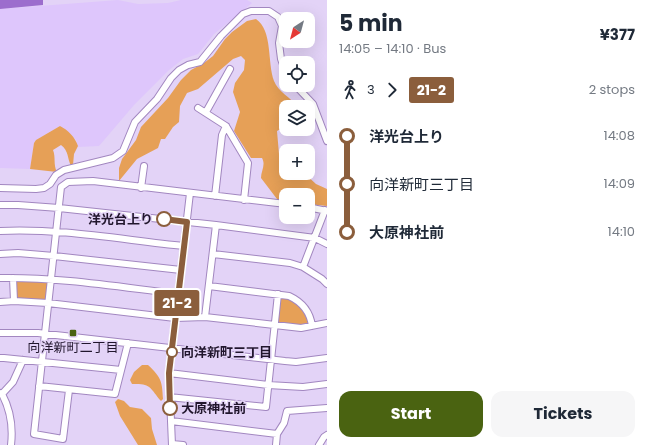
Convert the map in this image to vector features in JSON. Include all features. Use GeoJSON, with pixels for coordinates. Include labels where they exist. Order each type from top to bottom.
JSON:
{"type":"FeatureCollection","features":[{"type":"Feature","properties":{"kind":"street"},"geometry":{"type":"LineString","coordinates":[[0,188],[44,188],[50,184],[56,175],[64,170],[100,162],[118,156],[126,147],[129,135],[135,122],[157,99],[171,78],[179,70],[188,65],[200,62],[221,36],[243,14],[258,10],[269,11],[278,17],[282,26],[279,43],[281,56]]}},
{"type":"Feature","properties":{"kind":"street"},"geometry":{"type":"LineString","coordinates":[[206,112],[230,69]]}},
{"type":"Feature","properties":{"kind":"street"},"geometry":{"type":"LineString","coordinates":[[302,92],[313,104],[327,142]]}},
{"type":"Feature","properties":{"kind":"street"},"geometry":{"type":"LineString","coordinates":[[198,108],[226,126],[248,163],[244,200]]}},
{"type":"Feature","properties":{"kind":"street"},"geometry":{"type":"LineString","coordinates":[[215,196],[222,135],[226,126]]}},
{"type":"Feature","properties":{"kind":"street"},"geometry":{"type":"LineString","coordinates":[[141,188],[144,166]]}},
{"type":"Feature","properties":{"kind":"street"},"geometry":{"type":"LineString","coordinates":[[69,390],[63,439],[34,434],[56,232],[60,208],[61,187],[68,182],[93,181],[190,194],[279,203]]}},
{"type":"Feature","properties":{"kind":"street"},"geometry":{"type":"LineString","coordinates":[[183,445],[172,444],[169,373],[190,194]]}},
{"type":"Feature","properties":{"kind":"street"},"geometry":{"type":"LineString","coordinates":[[0,205],[18,204],[216,225],[315,238],[327,244]]}},
{"type":"Feature","properties":{"kind":"street"},"geometry":{"type":"LineString","coordinates":[[303,267],[326,211],[315,209]]}},
{"type":"Feature","properties":{"kind":"street"},"geometry":{"type":"LineString","coordinates":[[205,317],[216,225]]}},
{"type":"Feature","properties":{"kind":"street"},"geometry":{"type":"LineString","coordinates":[[0,231],[21,230],[56,232],[184,246]]}},
{"type":"Feature","properties":{"kind":"street"},"geometry":{"type":"LineString","coordinates":[[0,254],[18,253],[54,256],[182,270]]}},
{"type":"Feature","properties":{"kind":"street"},"geometry":{"type":"LineString","coordinates":[[213,254],[290,263],[303,267],[327,284]]}},
{"type":"Feature","properties":{"kind":"street"},"geometry":{"type":"LineString","coordinates":[[0,278],[51,280],[179,294]]}},
{"type":"Feature","properties":{"kind":"street"},"geometry":{"type":"LineString","coordinates":[[13,278],[14,301]]}},
{"type":"Feature","properties":{"kind":"street"},"geometry":{"type":"LineString","coordinates":[[209,286],[289,296],[305,307],[309,313],[312,326]]}},
{"type":"Feature","properties":{"kind":"street"},"geometry":{"type":"LineString","coordinates":[[169,397],[266,407],[278,294]]}},
{"type":"Feature","properties":{"kind":"street"},"geometry":{"type":"LineString","coordinates":[[0,302],[14,301],[48,303],[175,318],[205,317],[301,328],[327,323]]}},
{"type":"Feature","properties":{"kind":"street"},"geometry":{"type":"LineString","coordinates":[[0,333],[23,332],[46,334],[296,362],[327,358]]}},
{"type":"Feature","properties":{"kind":"street"},"geometry":{"type":"LineString","coordinates":[[39,386],[115,394],[128,343]]}},
{"type":"Feature","properties":{"kind":"street"},"geometry":{"type":"LineString","coordinates":[[0,358],[121,370]]}},
{"type":"Feature","properties":{"kind":"street"},"geometry":{"type":"LineString","coordinates":[[12,445],[9,410],[1,394],[13,382],[23,360]]}},
{"type":"Feature","properties":{"kind":"street"},"geometry":{"type":"LineString","coordinates":[[169,373],[268,385],[303,387],[327,384]]}},
{"type":"Feature","properties":{"kind":"street"},"geometry":{"type":"LineString","coordinates":[[276,445],[277,434],[284,423],[287,411],[327,408]]}},
{"type":"Feature","properties":{"kind":"street"},"geometry":{"type":"LineString","coordinates":[[172,421],[277,434]]}},
{"type":"Feature","properties":{"kind":"street"},"geometry":{"type":"LineString","coordinates":[[320,445],[324,437],[327,435]]}},
{"type":"Feature","properties":{"kind":"shaded area"},"geometry":{"type":"Polygon","coordinates":[[[0,0],[43,0],[43,5],[0,9],[0,0]]]}},
{"type":"Feature","properties":{"kind":"shaded area"},"geometry":{"type":"Polygon","coordinates":[[[118,0],[138,4],[168,3],[181,0],[247,0],[252,3],[214,34],[198,54],[183,59],[169,70],[134,105],[99,146],[78,147],[76,140],[60,126],[36,140],[34,143],[30,169],[0,168],[0,9],[118,0]]]}},
{"type":"Feature","properties":{"kind":"shaded area"},"geometry":{"type":"Polygon","coordinates":[[[256,19],[265,31],[274,81],[279,89],[279,92],[282,92],[291,100],[279,100],[279,130],[277,131],[279,180],[312,180],[316,184],[327,189],[327,206],[315,205],[315,188],[279,188],[279,199],[277,199],[261,178],[263,166],[262,158],[251,158],[234,131],[240,112],[233,92],[235,83],[244,70],[245,60],[241,56],[233,59],[198,89],[187,93],[180,106],[179,122],[173,127],[165,139],[161,139],[158,148],[137,159],[119,181],[119,168],[122,159],[136,140],[141,127],[191,70],[213,56],[225,39],[247,21],[256,19]]]}},
{"type":"Feature","properties":{"kind":"shaded area"},"geometry":{"type":"Polygon","coordinates":[[[60,126],[71,134],[78,146],[74,154],[73,165],[71,166],[67,152],[61,145],[53,150],[57,172],[30,169],[34,143],[36,140],[60,126]]]}},
{"type":"Feature","properties":{"kind":"shaded area"},"geometry":{"type":"Polygon","coordinates":[[[16,280],[46,282],[48,284],[46,298],[44,300],[17,298],[14,282],[16,280]]]}},
{"type":"Feature","properties":{"kind":"shaded area"},"geometry":{"type":"Polygon","coordinates":[[[282,297],[296,303],[305,310],[308,320],[307,325],[297,326],[277,323],[280,299],[282,297]]]}},
{"type":"Feature","properties":{"kind":"shaded area"},"geometry":{"type":"Polygon","coordinates":[[[142,365],[148,365],[159,377],[163,399],[161,401],[150,387],[143,384],[132,384],[130,380],[134,372],[142,365]]]}},
{"type":"Feature","properties":{"kind":"shaded area"},"geometry":{"type":"Polygon","coordinates":[[[118,399],[124,401],[130,407],[142,409],[151,418],[152,429],[157,445],[138,445],[120,416],[115,402],[118,399]]]}},
{"type":"Feature","properties":{"kind":"bus line","name":"21-2"},"geometry":{"type":"LineString","coordinates":[[164,219],[187,222],[169,373],[170,408]]}},
{"type":"Feature","properties":{"kind":"place","name":"洋光台上り"},"geometry":{"type":"Point","coordinates":[164,219]}},
{"type":"Feature","properties":{"kind":"place","name":"向洋新町二丁目"},"geometry":{"type":"Point","coordinates":[73,333]}},
{"type":"Feature","properties":{"kind":"place","name":"向洋新町三丁目"},"geometry":{"type":"Point","coordinates":[172,352]}},
{"type":"Feature","properties":{"kind":"place","name":"大原神社前"},"geometry":{"type":"Point","coordinates":[170,408]}}]}
